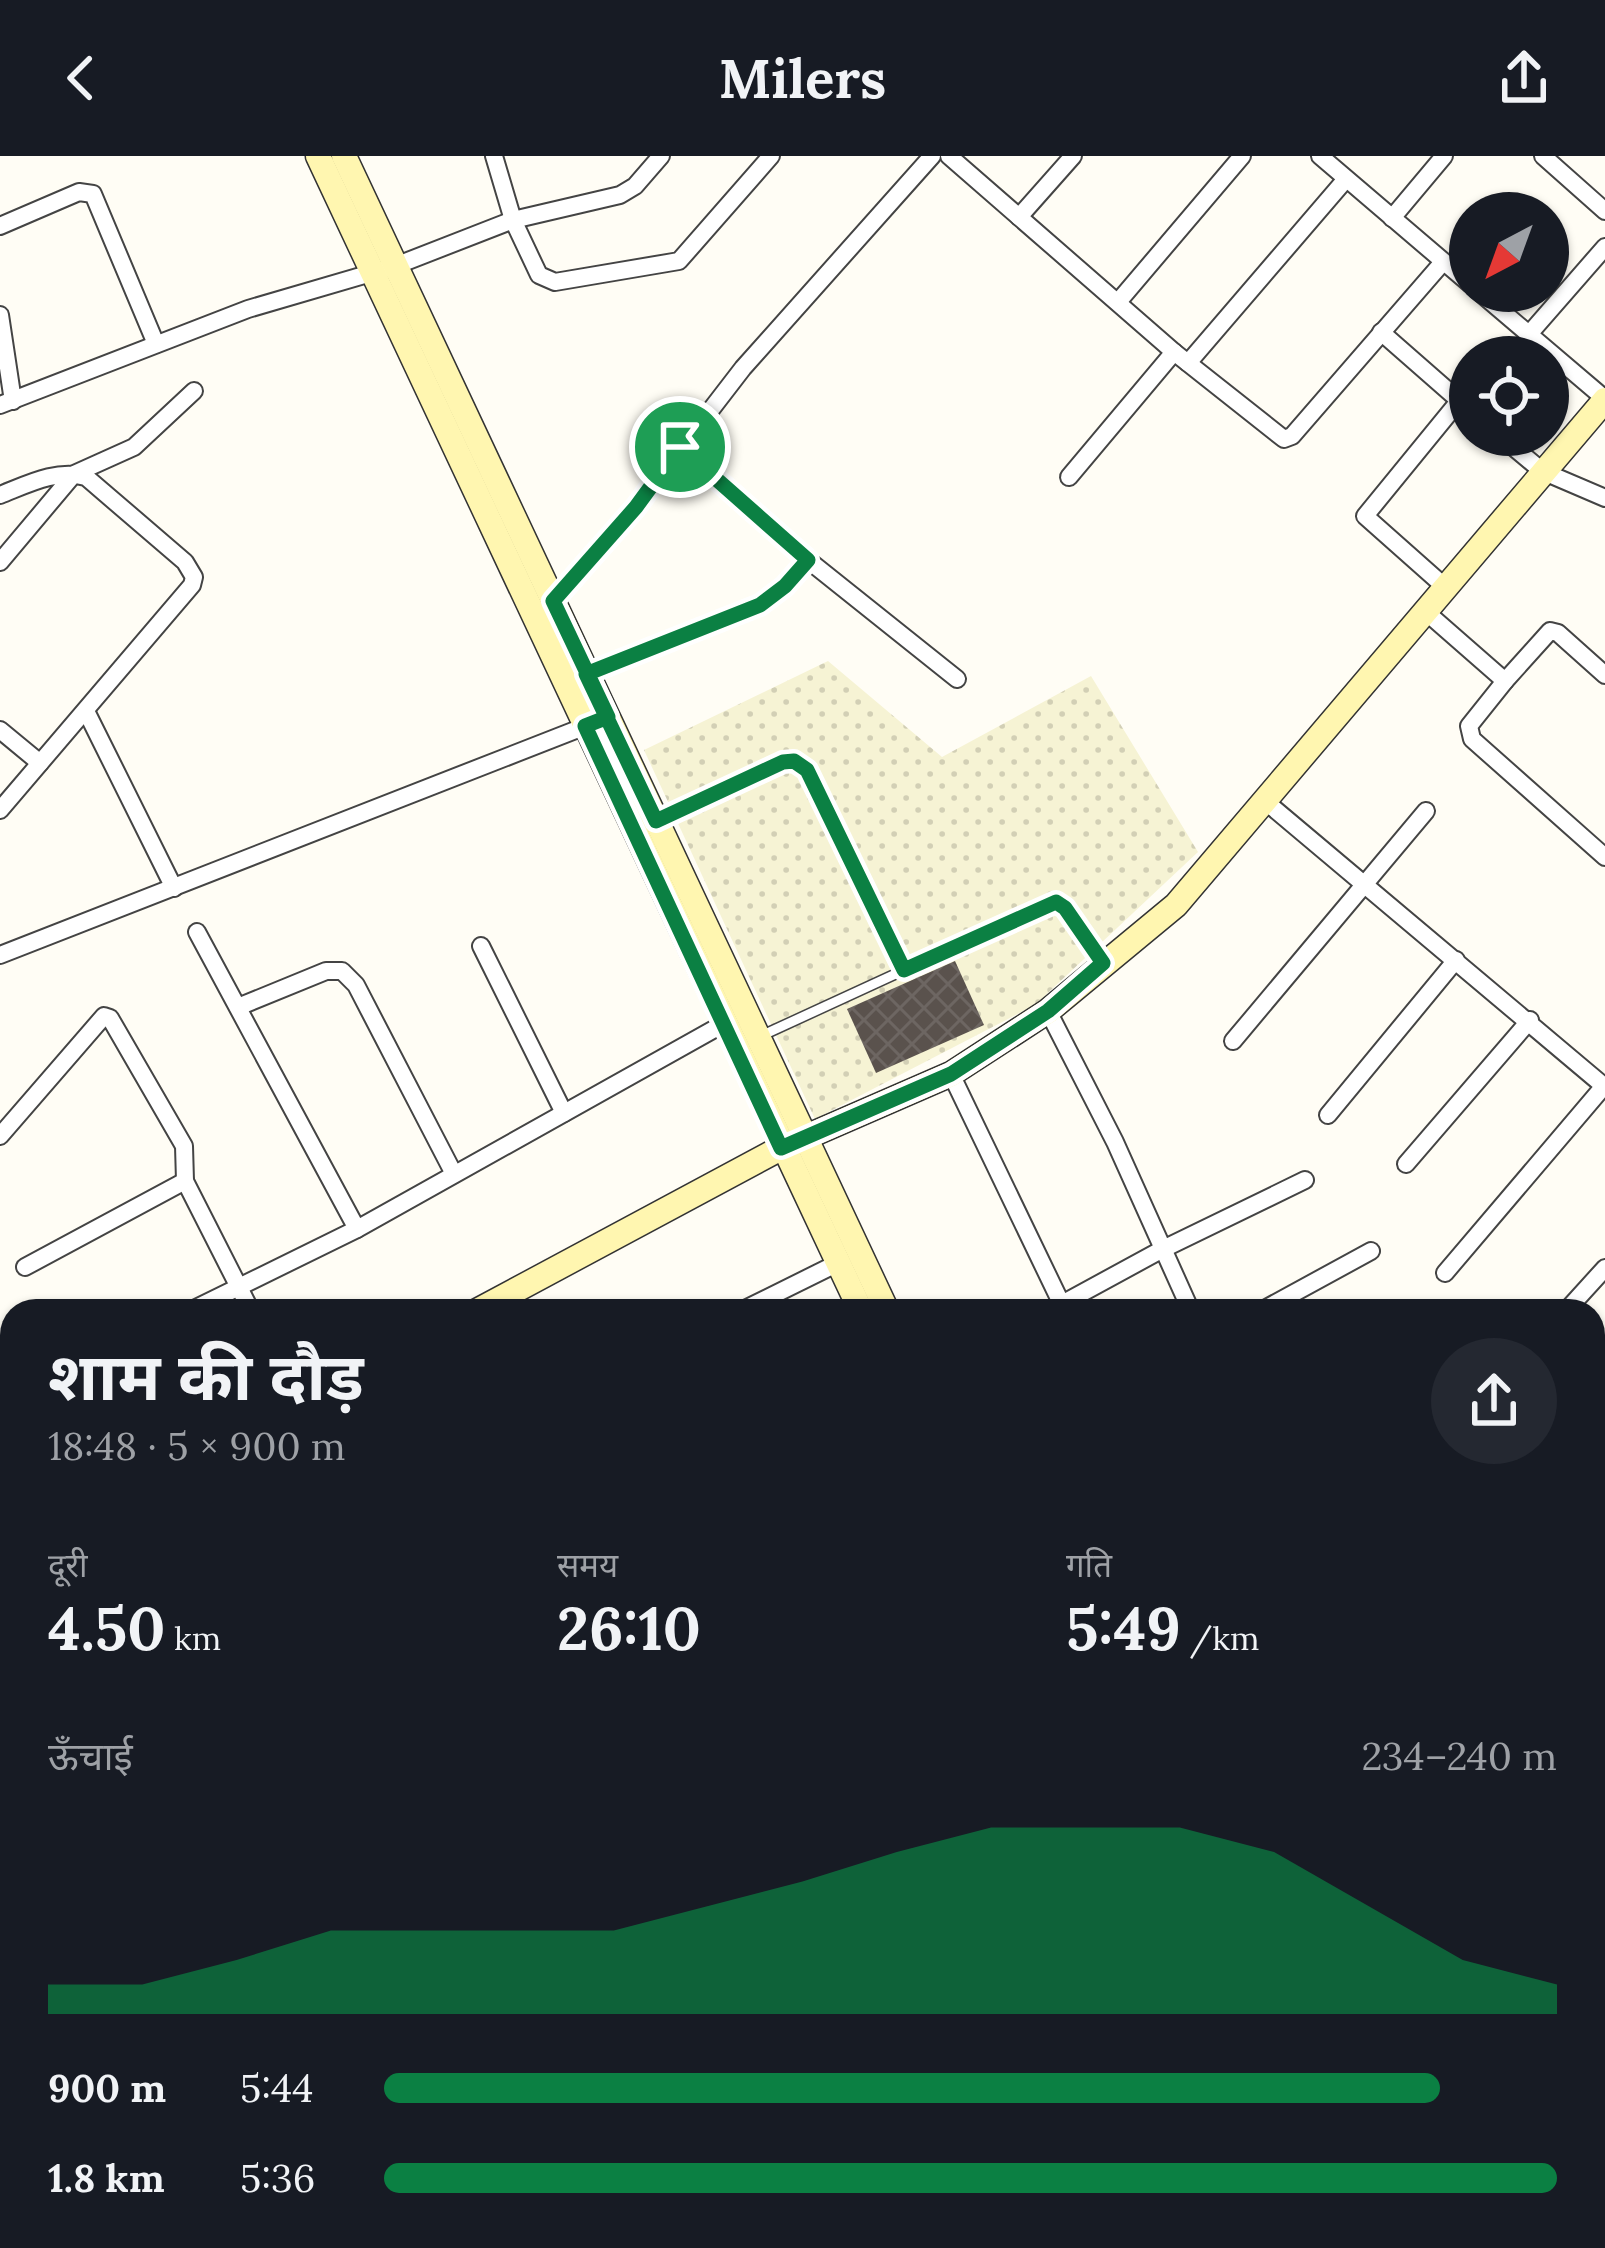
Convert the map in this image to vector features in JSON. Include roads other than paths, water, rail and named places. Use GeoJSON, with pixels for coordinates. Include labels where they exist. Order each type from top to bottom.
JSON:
{"type":"FeatureCollection","features":[{"type":"Feature","properties":{"kind":"main road"},"geometry":{"type":"LineString","coordinates":[[318,156],[384,269],[553,601],[586,674],[596,722],[656,821],[758,1038],[792,1144],[854,1299]]}},
{"type":"Feature","properties":{"kind":"main road"},"geometry":{"type":"LineString","coordinates":[[344,156],[384,269],[596,722],[724,1023],[880,1299]]}},
{"type":"Feature","properties":{"kind":"main road"},"geometry":{"type":"LineString","coordinates":[[500,1299],[792,1144],[951,1074],[1048,1011],[1176,905],[1605,399]]}},
{"type":"Feature","properties":{"kind":"street"},"geometry":{"type":"LineString","coordinates":[[494,156],[513,220],[539,275],[548,281],[674,263],[771,156]]}},
{"type":"Feature","properties":{"kind":"street"},"geometry":{"type":"LineString","coordinates":[[0,315],[6,403],[248,308],[384,269],[513,220],[628,192],[661,156]]}},
{"type":"Feature","properties":{"kind":"street"},"geometry":{"type":"LineString","coordinates":[[553,601],[636,507],[743,368],[932,156]]}},
{"type":"Feature","properties":{"kind":"street"},"geometry":{"type":"LineString","coordinates":[[949,156],[1181,357],[1284,439],[1442,262]]}},
{"type":"Feature","properties":{"kind":"street"},"geometry":{"type":"LineString","coordinates":[[1019,217],[1073,156]]}},
{"type":"Feature","properties":{"kind":"street"},"geometry":{"type":"LineString","coordinates":[[1118,302],[1243,156]]}},
{"type":"Feature","properties":{"kind":"street"},"geometry":{"type":"LineString","coordinates":[[1320,156],[1449,268]]}},
{"type":"Feature","properties":{"kind":"street"},"geometry":{"type":"LineString","coordinates":[[1392,218],[1444,156]]}},
{"type":"Feature","properties":{"kind":"street"},"geometry":{"type":"LineString","coordinates":[[1543,156],[1605,211]]}},
{"type":"Feature","properties":{"kind":"street"},"geometry":{"type":"LineString","coordinates":[[1070,476],[1346,178]]}},
{"type":"Feature","properties":{"kind":"street"},"geometry":{"type":"LineString","coordinates":[[0,226],[79,192],[93,194],[157,344]]}},
{"type":"Feature","properties":{"kind":"street"},"geometry":{"type":"LineString","coordinates":[[1530,333],[1605,247]]}},
{"type":"Feature","properties":{"kind":"street"},"geometry":{"type":"LineString","coordinates":[[1504,312],[1605,399]]}},
{"type":"Feature","properties":{"kind":"street"},"geometry":{"type":"LineString","coordinates":[[1382,332],[1449,392]]}},
{"type":"Feature","properties":{"kind":"street"},"geometry":{"type":"LineString","coordinates":[[0,494],[47,477],[74,474],[134,447],[194,391]]}},
{"type":"Feature","properties":{"kind":"street"},"geometry":{"type":"LineString","coordinates":[[1445,586],[1365,516],[1449,424]]}},
{"type":"Feature","properties":{"kind":"street"},"geometry":{"type":"LineString","coordinates":[[680,447],[808,560],[956,679]]}},
{"type":"Feature","properties":{"kind":"street"},"geometry":{"type":"LineString","coordinates":[[1524,456],[1541,471],[1604,498]]}},
{"type":"Feature","properties":{"kind":"street"},"geometry":{"type":"LineString","coordinates":[[0,562],[74,474]]}},
{"type":"Feature","properties":{"kind":"street"},"geometry":{"type":"LineString","coordinates":[[0,810],[194,577],[184,562],[100,486],[74,474]]}},
{"type":"Feature","properties":{"kind":"street"},"geometry":{"type":"LineString","coordinates":[[586,674],[760,605],[808,560]]}},
{"type":"Feature","properties":{"kind":"street"},"geometry":{"type":"LineString","coordinates":[[1425,611],[1505,681]]}},
{"type":"Feature","properties":{"kind":"street"},"geometry":{"type":"LineString","coordinates":[[1605,675],[1550,631],[1505,681],[1468,733],[1605,857]]}},
{"type":"Feature","properties":{"kind":"street"},"geometry":{"type":"LineString","coordinates":[[86,711],[174,888]]}},
{"type":"Feature","properties":{"kind":"street"},"geometry":{"type":"LineString","coordinates":[[0,955],[596,722]]}},
{"type":"Feature","properties":{"kind":"street"},"geometry":{"type":"LineString","coordinates":[[0,730],[40,763]]}},
{"type":"Feature","properties":{"kind":"street"},"geometry":{"type":"LineString","coordinates":[[1265,801],[1604,1086],[1445,1273]]}},
{"type":"Feature","properties":{"kind":"street"},"geometry":{"type":"LineString","coordinates":[[1233,1041],[1426,811]]}},
{"type":"Feature","properties":{"kind":"street"},"geometry":{"type":"LineString","coordinates":[[197,932],[357,1229]]}},
{"type":"Feature","properties":{"kind":"street"},"geometry":{"type":"LineString","coordinates":[[482,946],[564,1113]]}},
{"type":"Feature","properties":{"kind":"street"},"geometry":{"type":"LineString","coordinates":[[1328,1115],[1456,959]]}},
{"type":"Feature","properties":{"kind":"street"},"geometry":{"type":"LineString","coordinates":[[238,1007],[326,971],[342,971],[356,985],[454,1174]]}},
{"type":"Feature","properties":{"kind":"street"},"geometry":{"type":"LineString","coordinates":[[1048,1011],[1115,1142],[1185,1299]]}},
{"type":"Feature","properties":{"kind":"street"},"geometry":{"type":"LineString","coordinates":[[0,1136],[107,1016],[184,1146],[185,1181],[245,1299]]}},
{"type":"Feature","properties":{"kind":"street"},"geometry":{"type":"LineString","coordinates":[[1406,1164],[1530,1020]]}},
{"type":"Feature","properties":{"kind":"street"},"geometry":{"type":"LineString","coordinates":[[216,1299],[357,1229],[724,1023]]}},
{"type":"Feature","properties":{"kind":"street"},"geometry":{"type":"LineString","coordinates":[[951,1074],[1054,1299]]}},
{"type":"Feature","properties":{"kind":"street"},"geometry":{"type":"LineString","coordinates":[[1076,1299],[1161,1250],[1306,1180]]}},
{"type":"Feature","properties":{"kind":"street"},"geometry":{"type":"LineString","coordinates":[[25,1267],[185,1181]]}},
{"type":"Feature","properties":{"kind":"street"},"geometry":{"type":"LineString","coordinates":[[1283,1299],[1371,1251]]}},
{"type":"Feature","properties":{"kind":"street"},"geometry":{"type":"LineString","coordinates":[[765,1299],[838,1263]]}},
{"type":"Feature","properties":{"kind":"street"},"geometry":{"type":"LineString","coordinates":[[1577,1299],[1605,1268]]}},
{"type":"Feature","properties":{"kind":"lane"},"geometry":{"type":"LineString","coordinates":[[656,821],[783,762],[800,764],[904,970]]}},
{"type":"Feature","properties":{"kind":"lane"},"geometry":{"type":"LineString","coordinates":[[758,1038],[1056,902],[1103,963]]}}]}
